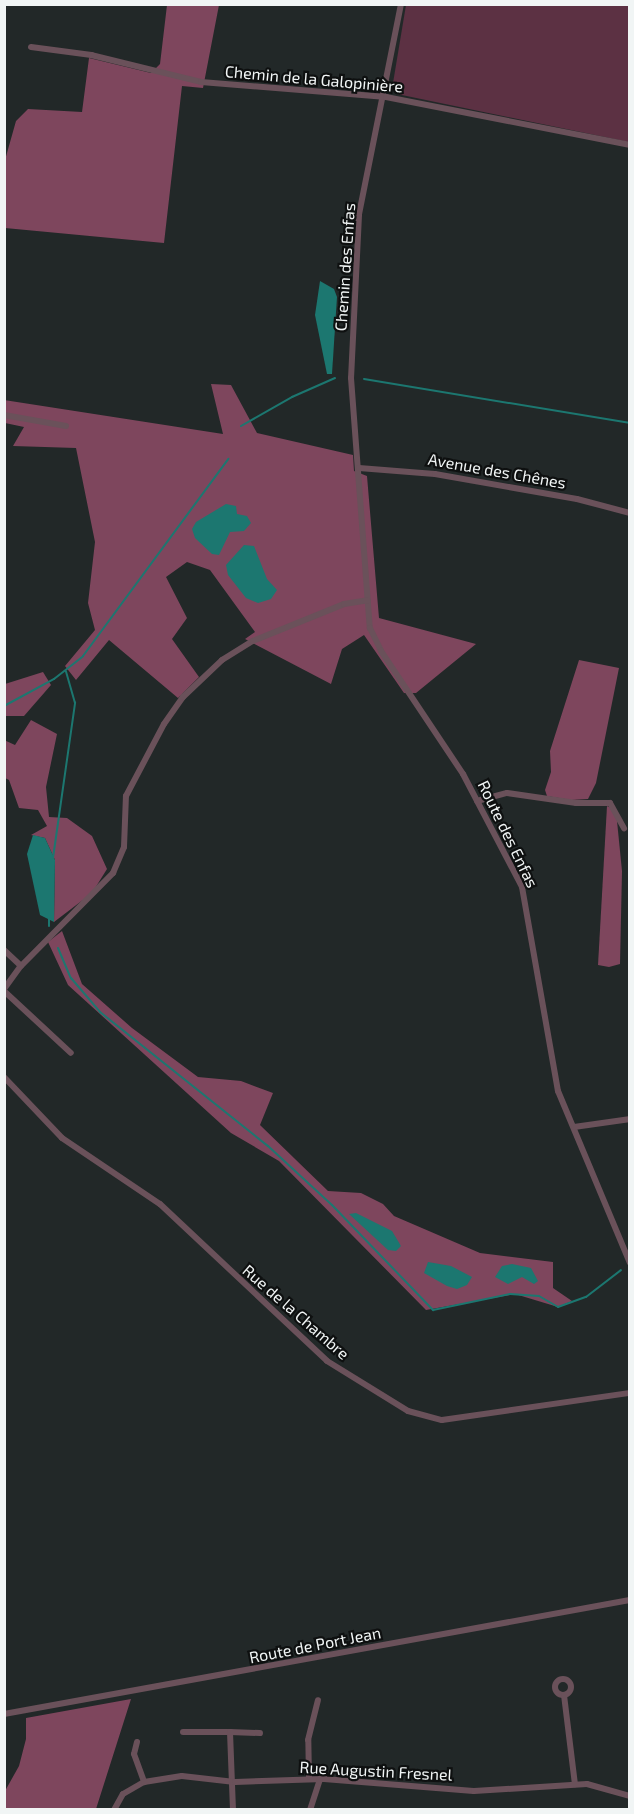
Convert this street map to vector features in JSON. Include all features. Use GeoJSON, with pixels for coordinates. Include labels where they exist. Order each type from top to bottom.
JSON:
{"type":"FeatureCollection","features":[{"type":"Feature","properties":{"kind":"street","name":"Chemin des Enfas"},"geometry":{"type":"LineString","coordinates":[[359,466],[351,378],[359,215],[386,97],[401,4]]}},
{"type":"Feature","properties":{"kind":"street","name":"Chemin de la Galopinière"},"geometry":{"type":"LineString","coordinates":[[31,47],[91,55],[201,82],[386,97],[630,146]]}},
{"type":"Feature","properties":{"kind":"street"},"geometry":{"type":"LineString","coordinates":[[4,415],[66,426]]}},
{"type":"Feature","properties":{"kind":"street","name":"Avenue des Chênes"},"geometry":{"type":"LineString","coordinates":[[359,466],[424,472],[577,499],[630,513]]}},
{"type":"Feature","properties":{"kind":"street","name":"Route des Enfas"},"geometry":{"type":"LineString","coordinates":[[359,466],[368,600],[376,643],[458,766],[524,895],[558,1091],[630,1263]]}},
{"type":"Feature","properties":{"kind":"street"},"geometry":{"type":"LineString","coordinates":[[71,1053],[4,990],[21,966],[113,873],[124,847],[126,796],[164,724],[183,698],[222,660],[254,641],[344,604],[368,600]]}},
{"type":"Feature","properties":{"kind":"street"},"geometry":{"type":"LineString","coordinates":[[477,801],[507,793],[576,803],[610,803],[624,828]]}},
{"type":"Feature","properties":{"kind":"street"},"geometry":{"type":"LineString","coordinates":[[4,950],[21,966]]}},
{"type":"Feature","properties":{"kind":"street","name":"Rue de la Chambre"},"geometry":{"type":"LineString","coordinates":[[4,1077],[62,1138],[160,1204],[327,1361],[408,1411],[442,1420],[630,1393]]}},
{"type":"Feature","properties":{"kind":"street"},"geometry":{"type":"LineString","coordinates":[[574,1127],[630,1119]]}},
{"type":"Feature","properties":{"kind":"street","name":"Route de Port Jean"},"geometry":{"type":"LineString","coordinates":[[4,1714],[630,1600]]}},
{"type":"Feature","properties":{"kind":"street"},"geometry":{"type":"LineString","coordinates":[[564,1695],[575,1784]]}},
{"type":"Feature","properties":{"kind":"street"},"geometry":{"type":"LineString","coordinates":[[309,1779],[308,1740],[318,1700]]}},
{"type":"Feature","properties":{"kind":"street"},"geometry":{"type":"LineString","coordinates":[[230,1731],[235,1782],[233,1809]]}},
{"type":"Feature","properties":{"kind":"street"},"geometry":{"type":"LineString","coordinates":[[183,1732],[260,1733]]}},
{"type":"Feature","properties":{"kind":"street"},"geometry":{"type":"LineString","coordinates":[[137,1742],[134,1754],[144,1782]]}},
{"type":"Feature","properties":{"kind":"street","name":"Rue Augustin Fresnel"},"geometry":{"type":"LineString","coordinates":[[114,1809],[123,1794],[144,1782],[182,1776],[235,1782],[320,1779],[474,1791],[575,1784],[606,1787],[630,1796]]}},
{"type":"Feature","properties":{"kind":"street"},"geometry":{"type":"LineString","coordinates":[[310,1809],[320,1779]]}},
{"type":"Feature","properties":{"kind":"shaded area"},"geometry":{"type":"Polygon","coordinates":[[[167,5],[219,5],[203,88],[182,86],[164,243],[5,228],[5,160],[16,121],[28,109],[82,112],[89,58],[151,73],[160,64],[167,5]]]}},
{"type":"Feature","properties":{"kind":"shaded area"},"geometry":{"type":"Polygon","coordinates":[[[406,5],[629,5],[629,142],[397,94],[392,89],[406,5]]]}},
{"type":"Feature","properties":{"kind":"shaded area"},"geometry":{"type":"Polygon","coordinates":[[[211,384],[231,385],[257,433],[353,455],[354,471],[367,476],[379,618],[476,644],[416,693],[404,693],[364,635],[342,649],[331,684],[245,639],[255,632],[210,570],[187,562],[166,577],[187,618],[172,639],[199,677],[178,698],[109,640],[76,680],[65,666],[95,630],[88,603],[95,542],[76,448],[13,446],[24,427],[5,423],[4,400],[223,434],[211,384]]]}},
{"type":"Feature","properties":{"kind":"shaded area"},"geometry":{"type":"Polygon","coordinates":[[[579,660],[619,668],[596,783],[588,799],[571,800],[547,796],[545,790],[551,772],[550,751],[579,660]]]}},
{"type":"Feature","properties":{"kind":"shaded area"},"geometry":{"type":"Polygon","coordinates":[[[43,672],[51,685],[24,716],[5,716],[5,684],[43,672]]]}},
{"type":"Feature","properties":{"kind":"shaded area"},"geometry":{"type":"Polygon","coordinates":[[[31,720],[57,734],[46,787],[49,817],[67,818],[92,836],[107,869],[92,893],[54,922],[55,860],[45,838],[31,835],[47,826],[38,810],[19,808],[9,780],[5,778],[4,740],[15,745],[31,720]]]}},
{"type":"Feature","properties":{"kind":"shaded area"},"geometry":{"type":"Polygon","coordinates":[[[607,806],[616,811],[622,871],[620,964],[609,967],[598,965],[607,806]]]}},
{"type":"Feature","properties":{"kind":"shaded area"},"geometry":{"type":"Polygon","coordinates":[[[62,931],[82,984],[132,1028],[198,1077],[241,1081],[273,1093],[260,1125],[328,1191],[361,1193],[383,1204],[394,1216],[480,1253],[553,1262],[553,1288],[572,1301],[558,1307],[515,1294],[426,1310],[279,1161],[231,1133],[68,985],[48,942],[62,931]]]}},
{"type":"Feature","properties":{"kind":"shaded area"},"geometry":{"type":"Polygon","coordinates":[[[131,1699],[96,1809],[5,1809],[5,1791],[19,1766],[26,1739],[26,1718],[131,1699]]]}},
{"type":"Feature","properties":{"kind":"water"},"geometry":{"type":"Polygon","coordinates":[[[320,281],[334,289],[337,297],[332,374],[327,374],[315,315],[320,281]]]}},
{"type":"Feature","properties":{"kind":"water"},"geometry":{"type":"Polygon","coordinates":[[[226,504],[236,506],[237,514],[247,516],[251,523],[244,531],[230,532],[219,555],[212,554],[195,538],[192,529],[196,522],[226,504]]]}},
{"type":"Feature","properties":{"kind":"water"},"geometry":{"type":"Polygon","coordinates":[[[244,545],[254,546],[267,579],[277,590],[271,599],[258,603],[246,598],[228,575],[226,565],[244,545]]]}},
{"type":"Feature","properties":{"kind":"water"},"geometry":{"type":"Polygon","coordinates":[[[33,835],[45,838],[55,860],[54,922],[40,915],[27,854],[33,835]]]}},
{"type":"Feature","properties":{"kind":"water"},"geometry":{"type":"Polygon","coordinates":[[[356,1213],[392,1231],[401,1246],[396,1251],[388,1250],[349,1214],[356,1213]]]}},
{"type":"Feature","properties":{"kind":"water"},"geometry":{"type":"Polygon","coordinates":[[[428,1262],[451,1266],[472,1277],[467,1285],[457,1289],[447,1286],[424,1273],[428,1262]]]}},
{"type":"Feature","properties":{"kind":"water"},"geometry":{"type":"Polygon","coordinates":[[[512,1264],[531,1268],[538,1281],[534,1284],[522,1277],[508,1284],[495,1277],[502,1266],[512,1264]]]}},
{"type":"Feature","properties":{"kind":"waterway"},"geometry":{"type":"LineString","coordinates":[[241,426],[292,397],[335,378]]}},
{"type":"Feature","properties":{"kind":"waterway"},"geometry":{"type":"LineString","coordinates":[[364,379],[630,423]]}},
{"type":"Feature","properties":{"kind":"waterway"},"geometry":{"type":"LineString","coordinates":[[4,706],[54,679],[83,656],[228,459]]}},
{"type":"Feature","properties":{"kind":"waterway"},"geometry":{"type":"LineString","coordinates":[[53,858],[75,703],[66,671]]}},
{"type":"Feature","properties":{"kind":"waterway"},"geometry":{"type":"LineString","coordinates":[[49,917],[49,926]]}},
{"type":"Feature","properties":{"kind":"waterway"},"geometry":{"type":"LineString","coordinates":[[58,948],[71,978],[100,1012],[268,1146],[332,1205],[433,1310],[510,1294],[539,1296],[558,1307],[586,1297],[621,1270]]}}]}
